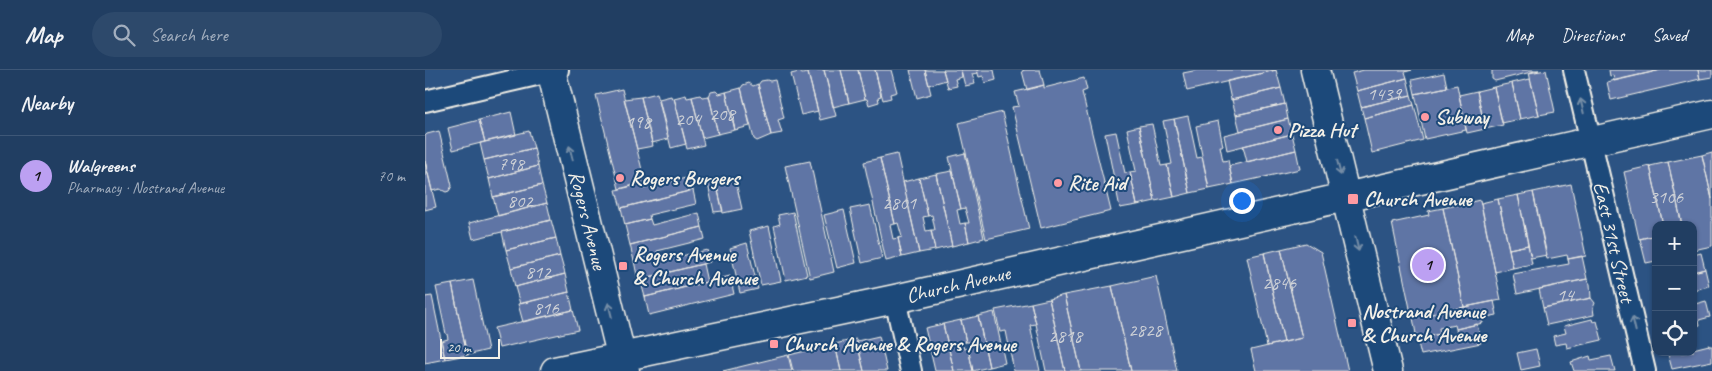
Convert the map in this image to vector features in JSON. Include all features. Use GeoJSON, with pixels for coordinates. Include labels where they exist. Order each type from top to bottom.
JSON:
{"type":"FeatureCollection","features":[{"type":"Feature","properties":{"kind":"main road"},"geometry":{"type":"LineString","coordinates":[[1315,70],[1388,371]]}},
{"type":"Feature","properties":{"kind":"main road","name":"Rogers Avenue"},"geometry":{"type":"LineString","coordinates":[[553,71],[623,364]]}},
{"type":"Feature","properties":{"kind":"main road","name":"Church Avenue"},"geometry":{"type":"LineString","coordinates":[[555,371],[623,364],[895,299],[1712,114]]}},
{"type":"Feature","properties":{"kind":"street","name":"East 31st Street"},"geometry":{"type":"LineString","coordinates":[[1574,70],[1645,371]]}},
{"type":"Feature","properties":{"kind":"street"},"geometry":{"type":"LineString","coordinates":[[425,101],[553,71]]}},
{"type":"Feature","properties":{"kind":"street"},"geometry":{"type":"LineString","coordinates":[[895,299],[911,371]]}},
{"type":"Feature","properties":{"kind":"building"},"geometry":{"type":"Polygon","coordinates":[[[810,70],[824,70],[836,116],[820,120],[808,73],[810,70]]]}},
{"type":"Feature","properties":{"kind":"building"},"geometry":{"type":"Polygon","coordinates":[[[824,70],[841,70],[849,103],[833,107],[824,70]]]}},
{"type":"Feature","properties":{"kind":"building"},"geometry":{"type":"Polygon","coordinates":[[[841,70],[858,70],[865,99],[849,103],[841,70]]]}},
{"type":"Feature","properties":{"kind":"building"},"geometry":{"type":"Polygon","coordinates":[[[858,70],[875,70],[881,96],[878,97],[879,102],[869,105],[867,99],[865,99],[858,70]]]}},
{"type":"Feature","properties":{"kind":"building"},"geometry":{"type":"Polygon","coordinates":[[[875,70],[891,70],[897,92],[890,94],[891,98],[883,100],[875,70]]]}},
{"type":"Feature","properties":{"kind":"building"},"geometry":{"type":"Polygon","coordinates":[[[910,70],[925,70],[931,94],[917,98],[910,70]]]}},
{"type":"Feature","properties":{"kind":"building"},"geometry":{"type":"Polygon","coordinates":[[[925,70],[943,70],[946,80],[929,85],[925,70]]]}},
{"type":"Feature","properties":{"kind":"building"},"geometry":{"type":"Polygon","coordinates":[[[943,70],[961,70],[962,77],[955,79],[957,86],[948,88],[943,70]]]}},
{"type":"Feature","properties":{"kind":"building"},"geometry":{"type":"Polygon","coordinates":[[[961,70],[977,70],[978,73],[972,74],[975,84],[965,86],[961,70]]]}},
{"type":"Feature","properties":{"kind":"building"},"geometry":{"type":"Polygon","coordinates":[[[977,70],[994,70],[996,80],[985,83],[983,76],[979,77],[977,70]]]}},
{"type":"Feature","properties":{"kind":"building"},"geometry":{"type":"Polygon","coordinates":[[[1040,70],[1044,85],[1027,90],[1022,71],[1040,70]]]}},
{"type":"Feature","properties":{"kind":"building"},"geometry":{"type":"Polygon","coordinates":[[[1198,70],[1276,70],[1187,91],[1183,73],[1198,70]]]}},
{"type":"Feature","properties":{"kind":"building"},"geometry":{"type":"Polygon","coordinates":[[[1276,70],[1281,88],[1231,100],[1227,81],[1276,70]]]}},
{"type":"Feature","properties":{"kind":"building"},"geometry":{"type":"Polygon","coordinates":[[[1364,70],[1412,70],[1405,72],[1407,78],[1357,91],[1352,73],[1364,70]]]}},
{"type":"Feature","properties":{"kind":"building"},"geometry":{"type":"Polygon","coordinates":[[[1492,70],[1539,70],[1495,81],[1492,79],[1492,70]]]}},
{"type":"Feature","properties":{"kind":"building"},"geometry":{"type":"Polygon","coordinates":[[[1546,70],[1555,112],[1539,115],[1529,73],[1546,70]]]}},
{"type":"Feature","properties":{"kind":"building"},"geometry":{"type":"Polygon","coordinates":[[[1609,70],[1661,70],[1614,81],[1613,75],[1610,76],[1609,70]]]}},
{"type":"Feature","properties":{"kind":"building"},"geometry":{"type":"Polygon","coordinates":[[[1661,70],[1698,70],[1700,79],[1611,100],[1607,82],[1661,70]]]}},
{"type":"Feature","properties":{"kind":"building"},"geometry":{"type":"Polygon","coordinates":[[[1698,70],[1712,70],[1712,77],[1700,79],[1698,70]]]}},
{"type":"Feature","properties":{"kind":"building"},"geometry":{"type":"Polygon","coordinates":[[[799,72],[802,74],[808,73],[818,111],[801,115],[791,74],[799,72]]]}},
{"type":"Feature","properties":{"kind":"building"},"geometry":{"type":"Polygon","coordinates":[[[1444,73],[1447,87],[1415,94],[1412,80],[1444,73]]]}},
{"type":"Feature","properties":{"kind":"building"},"geometry":{"type":"Polygon","coordinates":[[[1084,78],[1087,90],[1082,92],[1111,211],[1041,228],[1012,107],[1019,106],[1015,92],[1044,85],[1044,88],[1084,78]]]}},
{"type":"Feature","properties":{"kind":"building"},"geometry":{"type":"Polygon","coordinates":[[[1407,78],[1411,95],[1361,107],[1357,91],[1407,78]]]}},
{"type":"Feature","properties":{"kind":"building"},"geometry":{"type":"Polygon","coordinates":[[[1530,79],[1539,115],[1520,119],[1512,83],[1530,79]]]}},
{"type":"Feature","properties":{"kind":"building"},"geometry":{"type":"Polygon","coordinates":[[[775,80],[784,118],[778,120],[782,133],[771,135],[758,85],[761,81],[775,80]]]}},
{"type":"Feature","properties":{"kind":"building"},"geometry":{"type":"Polygon","coordinates":[[[749,83],[753,86],[758,84],[771,135],[757,141],[754,139],[741,88],[749,83]]]}},
{"type":"Feature","properties":{"kind":"building"},"geometry":{"type":"Polygon","coordinates":[[[1512,83],[1520,119],[1502,123],[1494,87],[1512,83]]]}},
{"type":"Feature","properties":{"kind":"building"},"geometry":{"type":"Polygon","coordinates":[[[1457,85],[1466,130],[1425,139],[1415,94],[1457,85]]]}},
{"type":"Feature","properties":{"kind":"building"},"geometry":{"type":"Polygon","coordinates":[[[1494,87],[1503,125],[1485,129],[1477,91],[1494,87]]]}},
{"type":"Feature","properties":{"kind":"building"},"geometry":{"type":"Polygon","coordinates":[[[741,88],[750,126],[735,130],[726,92],[741,88]]]}},
{"type":"Feature","properties":{"kind":"building"},"geometry":{"type":"Polygon","coordinates":[[[1281,88],[1285,104],[1236,115],[1232,100],[1281,88]]]}},
{"type":"Feature","properties":{"kind":"building"},"geometry":{"type":"Polygon","coordinates":[[[622,89],[645,182],[619,189],[596,95],[622,89]]]}},
{"type":"Feature","properties":{"kind":"building"},"geometry":{"type":"Polygon","coordinates":[[[716,91],[719,94],[726,92],[735,130],[718,134],[709,96],[711,92],[716,91]]]}},
{"type":"Feature","properties":{"kind":"building"},"geometry":{"type":"Polygon","coordinates":[[[1477,91],[1485,129],[1467,133],[1459,95],[1477,91]]]}},
{"type":"Feature","properties":{"kind":"building"},"geometry":{"type":"Polygon","coordinates":[[[657,93],[668,139],[652,143],[641,97],[657,93]]]}},
{"type":"Feature","properties":{"kind":"building"},"geometry":{"type":"Polygon","coordinates":[[[686,95],[687,98],[692,97],[704,145],[687,149],[674,98],[686,95]]]}},
{"type":"Feature","properties":{"kind":"building"},"geometry":{"type":"Polygon","coordinates":[[[700,95],[702,97],[709,96],[718,134],[702,138],[692,97],[700,95]]]}},
{"type":"Feature","properties":{"kind":"building"},"geometry":{"type":"Polygon","coordinates":[[[1411,95],[1414,105],[1364,118],[1361,107],[1411,95]]]}},
{"type":"Feature","properties":{"kind":"building"},"geometry":{"type":"Polygon","coordinates":[[[671,96],[672,99],[674,98],[686,144],[671,148],[659,99],[671,96]]]}},
{"type":"Feature","properties":{"kind":"building"},"geometry":{"type":"Polygon","coordinates":[[[641,97],[653,146],[637,149],[624,99],[641,97]]]}},
{"type":"Feature","properties":{"kind":"building"},"geometry":{"type":"Polygon","coordinates":[[[1285,104],[1288,119],[1240,131],[1236,115],[1285,104]]]}},
{"type":"Feature","properties":{"kind":"building"},"geometry":{"type":"Polygon","coordinates":[[[1414,105],[1423,140],[1372,153],[1364,118],[1414,105]]]}},
{"type":"Feature","properties":{"kind":"building"},"geometry":{"type":"Polygon","coordinates":[[[511,112],[516,135],[485,142],[479,120],[511,112]]]}},
{"type":"Feature","properties":{"kind":"building"},"geometry":{"type":"Polygon","coordinates":[[[1002,112],[1029,229],[986,239],[959,123],[1002,112]]]}},
{"type":"Feature","properties":{"kind":"building"},"geometry":{"type":"Polygon","coordinates":[[[1188,116],[1197,158],[1202,157],[1209,189],[1190,193],[1174,119],[1188,116]]]}},
{"type":"Feature","properties":{"kind":"building"},"geometry":{"type":"Polygon","coordinates":[[[1174,119],[1190,193],[1174,197],[1167,165],[1172,164],[1163,121],[1174,119]]]}},
{"type":"Feature","properties":{"kind":"building"},"geometry":{"type":"Polygon","coordinates":[[[1288,119],[1292,134],[1227,150],[1224,135],[1288,119]]]}},
{"type":"Feature","properties":{"kind":"building"},"geometry":{"type":"Polygon","coordinates":[[[479,120],[485,142],[453,150],[448,128],[479,120]]]}},
{"type":"Feature","properties":{"kind":"building"},"geometry":{"type":"Polygon","coordinates":[[[1218,121],[1223,146],[1220,146],[1223,161],[1228,160],[1233,184],[1209,189],[1196,126],[1218,121]]]}},
{"type":"Feature","properties":{"kind":"building"},"geometry":{"type":"Polygon","coordinates":[[[1152,124],[1161,166],[1167,165],[1174,197],[1155,201],[1139,126],[1152,124]]]}},
{"type":"Feature","properties":{"kind":"building"},"geometry":{"type":"Polygon","coordinates":[[[1139,126],[1155,201],[1137,205],[1130,172],[1136,171],[1127,129],[1139,126]]]}},
{"type":"Feature","properties":{"kind":"building"},"geometry":{"type":"Polygon","coordinates":[[[439,131],[452,186],[446,192],[440,189],[432,191],[425,161],[425,136],[439,131]]]}},
{"type":"Feature","properties":{"kind":"building"},"geometry":{"type":"Polygon","coordinates":[[[529,131],[534,148],[484,160],[480,143],[529,131]]]}},
{"type":"Feature","properties":{"kind":"building"},"geometry":{"type":"Polygon","coordinates":[[[1116,132],[1125,173],[1130,172],[1137,205],[1120,208],[1105,134],[1116,132]]]}},
{"type":"Feature","properties":{"kind":"building"},"geometry":{"type":"Polygon","coordinates":[[[1292,134],[1296,150],[1247,162],[1243,146],[1292,134]]]}},
{"type":"Feature","properties":{"kind":"building"},"geometry":{"type":"Polygon","coordinates":[[[534,148],[538,166],[489,179],[484,160],[534,148]]]}},
{"type":"Feature","properties":{"kind":"building"},"geometry":{"type":"Polygon","coordinates":[[[1296,150],[1300,169],[1233,184],[1229,166],[1296,150]]]}},
{"type":"Feature","properties":{"kind":"building"},"geometry":{"type":"Polygon","coordinates":[[[1712,152],[1712,199],[1702,155],[1712,152]]]}},
{"type":"Feature","properties":{"kind":"building"},"geometry":{"type":"Polygon","coordinates":[[[965,153],[984,238],[969,242],[965,223],[969,223],[965,208],[961,209],[949,157],[965,153]]]}},
{"type":"Feature","properties":{"kind":"building"},"geometry":{"type":"Polygon","coordinates":[[[897,154],[919,253],[902,257],[898,238],[902,237],[898,223],[895,224],[880,158],[897,154]]]}},
{"type":"Feature","properties":{"kind":"building"},"geometry":{"type":"Polygon","coordinates":[[[1702,155],[1712,199],[1712,246],[1697,249],[1697,221],[1681,221],[1668,162],[1702,155]]]}},
{"type":"Feature","properties":{"kind":"building"},"geometry":{"type":"Polygon","coordinates":[[[880,158],[895,224],[890,225],[893,239],[898,238],[902,257],[886,261],[864,162],[880,158]]]}},
{"type":"Feature","properties":{"kind":"building"},"geometry":{"type":"Polygon","coordinates":[[[425,161],[436,207],[425,210],[425,161]]]}},
{"type":"Feature","properties":{"kind":"building"},"geometry":{"type":"Polygon","coordinates":[[[810,161],[834,272],[810,278],[785,166],[810,161]]]}},
{"type":"Feature","properties":{"kind":"building"},"geometry":{"type":"Polygon","coordinates":[[[1668,162],[1681,221],[1662,221],[1650,166],[1668,162]]]}},
{"type":"Feature","properties":{"kind":"building"},"geometry":{"type":"Polygon","coordinates":[[[538,166],[542,185],[493,197],[489,179],[538,166]]]}},
{"type":"Feature","properties":{"kind":"building"},"geometry":{"type":"Polygon","coordinates":[[[1650,166],[1662,221],[1652,221],[1652,236],[1639,239],[1624,172],[1650,166]]]}},
{"type":"Feature","properties":{"kind":"building"},"geometry":{"type":"Polygon","coordinates":[[[952,171],[961,209],[957,210],[960,224],[965,223],[969,242],[952,246],[936,174],[952,171]]]}},
{"type":"Feature","properties":{"kind":"building"},"geometry":{"type":"Polygon","coordinates":[[[936,174],[952,246],[935,250],[931,230],[935,230],[932,215],[928,216],[919,178],[936,174]]]}},
{"type":"Feature","properties":{"kind":"building"},"geometry":{"type":"Polygon","coordinates":[[[690,177],[693,190],[621,208],[616,190],[641,184],[642,189],[690,177]]]}},
{"type":"Feature","properties":{"kind":"building"},"geometry":{"type":"Polygon","coordinates":[[[735,178],[742,209],[723,213],[716,182],[735,178]]]}},
{"type":"Feature","properties":{"kind":"building"},"geometry":{"type":"Polygon","coordinates":[[[919,178],[928,216],[923,217],[926,231],[931,230],[935,250],[919,253],[903,182],[919,178]]]}},
{"type":"Feature","properties":{"kind":"building"},"geometry":{"type":"Polygon","coordinates":[[[716,182],[723,211],[714,212],[708,184],[716,182]]]}},
{"type":"Feature","properties":{"kind":"building"},"geometry":{"type":"Polygon","coordinates":[[[1571,184],[1586,256],[1568,259],[1567,255],[1547,259],[1533,192],[1571,184]]]}},
{"type":"Feature","properties":{"kind":"building"},"geometry":{"type":"Polygon","coordinates":[[[542,185],[547,203],[498,216],[493,197],[542,185]]]}},
{"type":"Feature","properties":{"kind":"building"},"geometry":{"type":"Polygon","coordinates":[[[693,190],[696,204],[649,215],[650,219],[625,225],[621,208],[693,190]]]}},
{"type":"Feature","properties":{"kind":"building"},"geometry":{"type":"Polygon","coordinates":[[[1533,192],[1547,255],[1531,258],[1518,195],[1533,192]]]}},
{"type":"Feature","properties":{"kind":"building"},"geometry":{"type":"Polygon","coordinates":[[[1518,195],[1528,245],[1509,249],[1498,199],[1518,195]]]}},
{"type":"Feature","properties":{"kind":"building"},"geometry":{"type":"Polygon","coordinates":[[[1498,199],[1513,268],[1495,272],[1481,203],[1498,199]]]}},
{"type":"Feature","properties":{"kind":"building"},"geometry":{"type":"Polygon","coordinates":[[[1480,200],[1501,300],[1464,307],[1443,208],[1480,200]]]}},
{"type":"Feature","properties":{"kind":"building"},"geometry":{"type":"Polygon","coordinates":[[[547,203],[551,220],[473,239],[469,223],[547,203]]]}},
{"type":"Feature","properties":{"kind":"building"},"geometry":{"type":"Polygon","coordinates":[[[870,205],[882,258],[862,263],[850,209],[870,205]]]}},
{"type":"Feature","properties":{"kind":"building"},"geometry":{"type":"Polygon","coordinates":[[[1443,208],[1464,307],[1412,318],[1392,223],[1429,215],[1428,211],[1443,208]]]}},
{"type":"Feature","properties":{"kind":"building"},"geometry":{"type":"Polygon","coordinates":[[[844,210],[856,263],[837,268],[824,215],[844,210]]]}},
{"type":"Feature","properties":{"kind":"building"},"geometry":{"type":"Polygon","coordinates":[[[793,212],[807,275],[786,280],[774,226],[780,224],[778,215],[793,212]]]}},
{"type":"Feature","properties":{"kind":"building"},"geometry":{"type":"Polygon","coordinates":[[[699,213],[702,227],[630,245],[625,225],[650,219],[652,225],[699,213]]]}},
{"type":"Feature","properties":{"kind":"building"},"geometry":{"type":"Polygon","coordinates":[[[551,220],[556,238],[506,250],[502,232],[551,220]]]}},
{"type":"Feature","properties":{"kind":"building"},"geometry":{"type":"Polygon","coordinates":[[[769,226],[781,281],[761,285],[749,231],[769,226]]]}},
{"type":"Feature","properties":{"kind":"building"},"geometry":{"type":"Polygon","coordinates":[[[702,227],[705,239],[657,251],[658,255],[634,261],[630,245],[702,227]]]}},
{"type":"Feature","properties":{"kind":"building"},"geometry":{"type":"Polygon","coordinates":[[[1652,236],[1652,262],[1646,263],[1640,239],[1652,236]]]}},
{"type":"Feature","properties":{"kind":"building"},"geometry":{"type":"Polygon","coordinates":[[[556,238],[560,256],[511,268],[506,250],[556,238]]]}},
{"type":"Feature","properties":{"kind":"building"},"geometry":{"type":"Polygon","coordinates":[[[747,243],[758,289],[740,293],[730,248],[747,243]]]}},
{"type":"Feature","properties":{"kind":"building"},"geometry":{"type":"Polygon","coordinates":[[[1306,243],[1321,252],[1348,371],[1256,371],[1251,350],[1302,338],[1281,249],[1306,243]]]}},
{"type":"Feature","properties":{"kind":"building"},"geometry":{"type":"Polygon","coordinates":[[[1528,245],[1532,264],[1513,268],[1509,249],[1528,245]]]}},
{"type":"Feature","properties":{"kind":"building"},"geometry":{"type":"Polygon","coordinates":[[[1281,249],[1302,338],[1284,342],[1264,253],[1281,249]]]}},
{"type":"Feature","properties":{"kind":"building"},"geometry":{"type":"Polygon","coordinates":[[[707,250],[710,262],[638,280],[634,261],[658,255],[660,261],[707,250]]]}},
{"type":"Feature","properties":{"kind":"building"},"geometry":{"type":"Polygon","coordinates":[[[1264,253],[1284,342],[1267,346],[1247,257],[1264,253]]]}},
{"type":"Feature","properties":{"kind":"building"},"geometry":{"type":"Polygon","coordinates":[[[1701,253],[1705,269],[1697,271],[1697,266],[1697,254],[1701,253]]]}},
{"type":"Feature","properties":{"kind":"building"},"geometry":{"type":"Polygon","coordinates":[[[560,256],[565,274],[515,287],[511,268],[560,256]]]}},
{"type":"Feature","properties":{"kind":"building"},"geometry":{"type":"Polygon","coordinates":[[[1582,256],[1587,279],[1517,294],[1513,274],[1569,264],[1568,259],[1582,256]]]}},
{"type":"Feature","properties":{"kind":"building"},"geometry":{"type":"Polygon","coordinates":[[[703,264],[707,282],[645,297],[640,279],[703,264]]]}},
{"type":"Feature","properties":{"kind":"building"},"geometry":{"type":"Polygon","coordinates":[[[1705,269],[1709,286],[1697,289],[1697,271],[1705,269]]]}},
{"type":"Feature","properties":{"kind":"building"},"geometry":{"type":"Polygon","coordinates":[[[565,274],[569,292],[520,304],[515,287],[565,274]]]}},
{"type":"Feature","properties":{"kind":"building"},"geometry":{"type":"Polygon","coordinates":[[[730,276],[734,294],[649,315],[645,297],[730,276]]]}},
{"type":"Feature","properties":{"kind":"building"},"geometry":{"type":"Polygon","coordinates":[[[1156,276],[1177,371],[1131,371],[1112,286],[1156,276]]]}},
{"type":"Feature","properties":{"kind":"building"},"geometry":{"type":"Polygon","coordinates":[[[1587,279],[1590,284],[1591,298],[1543,308],[1539,289],[1587,279]]]}},
{"type":"Feature","properties":{"kind":"building"},"geometry":{"type":"Polygon","coordinates":[[[473,280],[488,350],[467,355],[452,284],[473,280]]]}},
{"type":"Feature","properties":{"kind":"building"},"geometry":{"type":"Polygon","coordinates":[[[452,284],[467,355],[445,359],[441,341],[448,339],[436,287],[452,284]]]}},
{"type":"Feature","properties":{"kind":"building"},"geometry":{"type":"Polygon","coordinates":[[[1112,286],[1131,371],[1081,371],[1064,295],[1112,286]]]}},
{"type":"Feature","properties":{"kind":"building"},"geometry":{"type":"Polygon","coordinates":[[[569,292],[573,310],[523,322],[518,304],[569,292]]]}},
{"type":"Feature","properties":{"kind":"building"},"geometry":{"type":"Polygon","coordinates":[[[1064,295],[1081,371],[1065,371],[1049,299],[1064,295]]]}},
{"type":"Feature","properties":{"kind":"building"},"geometry":{"type":"Polygon","coordinates":[[[432,296],[445,359],[425,363],[425,297],[432,296]]]}},
{"type":"Feature","properties":{"kind":"building"},"geometry":{"type":"Polygon","coordinates":[[[1591,298],[1595,303],[1593,308],[1594,315],[1547,325],[1543,308],[1591,298]]]}},
{"type":"Feature","properties":{"kind":"building"},"geometry":{"type":"Polygon","coordinates":[[[1049,299],[1065,371],[1046,371],[1031,303],[1049,299]]]}},
{"type":"Feature","properties":{"kind":"building"},"geometry":{"type":"Polygon","coordinates":[[[1494,301],[1497,315],[1482,318],[1483,323],[1456,329],[1455,325],[1439,328],[1440,334],[1417,339],[1413,318],[1494,301]]]}},
{"type":"Feature","properties":{"kind":"building"},"geometry":{"type":"Polygon","coordinates":[[[1706,301],[1710,317],[1699,320],[1700,325],[1697,326],[1697,311],[1697,303],[1706,301]]]}},
{"type":"Feature","properties":{"kind":"building"},"geometry":{"type":"Polygon","coordinates":[[[1031,303],[1036,324],[1030,325],[1040,371],[1014,371],[1006,331],[1000,332],[995,310],[1031,303]]]}},
{"type":"Feature","properties":{"kind":"building"},"geometry":{"type":"Polygon","coordinates":[[[573,310],[578,330],[499,348],[494,328],[573,310]]]}},
{"type":"Feature","properties":{"kind":"building"},"geometry":{"type":"Polygon","coordinates":[[[994,312],[1005,363],[989,367],[978,316],[994,312]]]}},
{"type":"Feature","properties":{"kind":"building"},"geometry":{"type":"Polygon","coordinates":[[[978,316],[989,367],[973,371],[968,348],[971,347],[970,342],[966,342],[961,320],[978,316]]]}},
{"type":"Feature","properties":{"kind":"building"},"geometry":{"type":"Polygon","coordinates":[[[1592,319],[1593,322],[1597,321],[1602,340],[1567,348],[1566,343],[1555,345],[1553,336],[1566,333],[1564,326],[1592,319]]]}},
{"type":"Feature","properties":{"kind":"building"},"geometry":{"type":"Polygon","coordinates":[[[961,320],[966,342],[962,343],[964,349],[968,348],[973,371],[954,371],[943,324],[961,320]]]}},
{"type":"Feature","properties":{"kind":"building"},"geometry":{"type":"Polygon","coordinates":[[[943,324],[954,371],[935,371],[925,328],[943,324]]]}},
{"type":"Feature","properties":{"kind":"building"},"geometry":{"type":"Polygon","coordinates":[[[1477,324],[1481,343],[1421,355],[1417,339],[1440,334],[1441,338],[1457,335],[1456,329],[1477,324]]]}},
{"type":"Feature","properties":{"kind":"building"},"geometry":{"type":"Polygon","coordinates":[[[879,336],[887,371],[864,371],[857,341],[879,336]]]}},
{"type":"Feature","properties":{"kind":"building"},"geometry":{"type":"Polygon","coordinates":[[[856,339],[864,371],[841,371],[835,344],[856,339]]]}},
{"type":"Feature","properties":{"kind":"building"},"geometry":{"type":"Polygon","coordinates":[[[835,344],[841,371],[793,371],[789,355],[835,344]]]}},
{"type":"Feature","properties":{"kind":"building"},"geometry":{"type":"Polygon","coordinates":[[[1712,346],[1712,361],[1672,369],[1669,356],[1697,356],[1697,348],[1712,346]]]}},
{"type":"Feature","properties":{"kind":"building"},"geometry":{"type":"Polygon","coordinates":[[[1536,349],[1540,366],[1521,370],[1517,353],[1536,349]]]}},
{"type":"Feature","properties":{"kind":"building"},"geometry":{"type":"Polygon","coordinates":[[[788,355],[792,371],[723,371],[788,355]]]}},
{"type":"Feature","properties":{"kind":"building"},"geometry":{"type":"Polygon","coordinates":[[[1590,356],[1591,360],[1611,356],[1615,371],[1574,371],[1571,362],[1590,356]]]}},
{"type":"Feature","properties":{"kind":"place","name":"Subway"},"geometry":{"type":"Point","coordinates":[1425,117]}},
{"type":"Feature","properties":{"kind":"place","name":"Pizza Hut"},"geometry":{"type":"Point","coordinates":[1278,130]}},
{"type":"Feature","properties":{"kind":"place","name":"Rogers Burgers"},"geometry":{"type":"Point","coordinates":[620,178]}},
{"type":"Feature","properties":{"kind":"place","name":"Rite Aid"},"geometry":{"type":"Point","coordinates":[1058,183]}},
{"type":"Feature","properties":{"kind":"place","name":"Church Avenue"},"geometry":{"type":"Point","coordinates":[1353,199]}},
{"type":"Feature","properties":{"kind":"place","name":"Walgreens"},"geometry":{"type":"Point","coordinates":[1428,265]}},
{"type":"Feature","properties":{"kind":"place","name":"Rogers Avenue & Church Avenue"},"geometry":{"type":"Point","coordinates":[623,266]}},
{"type":"Feature","properties":{"kind":"place","name":"Nostrand Avenue & Church Avenue"},"geometry":{"type":"Point","coordinates":[1352,323]}},
{"type":"Feature","properties":{"kind":"place","name":"Church Avenue & Rogers Avenue"},"geometry":{"type":"Point","coordinates":[774,344]}}]}
